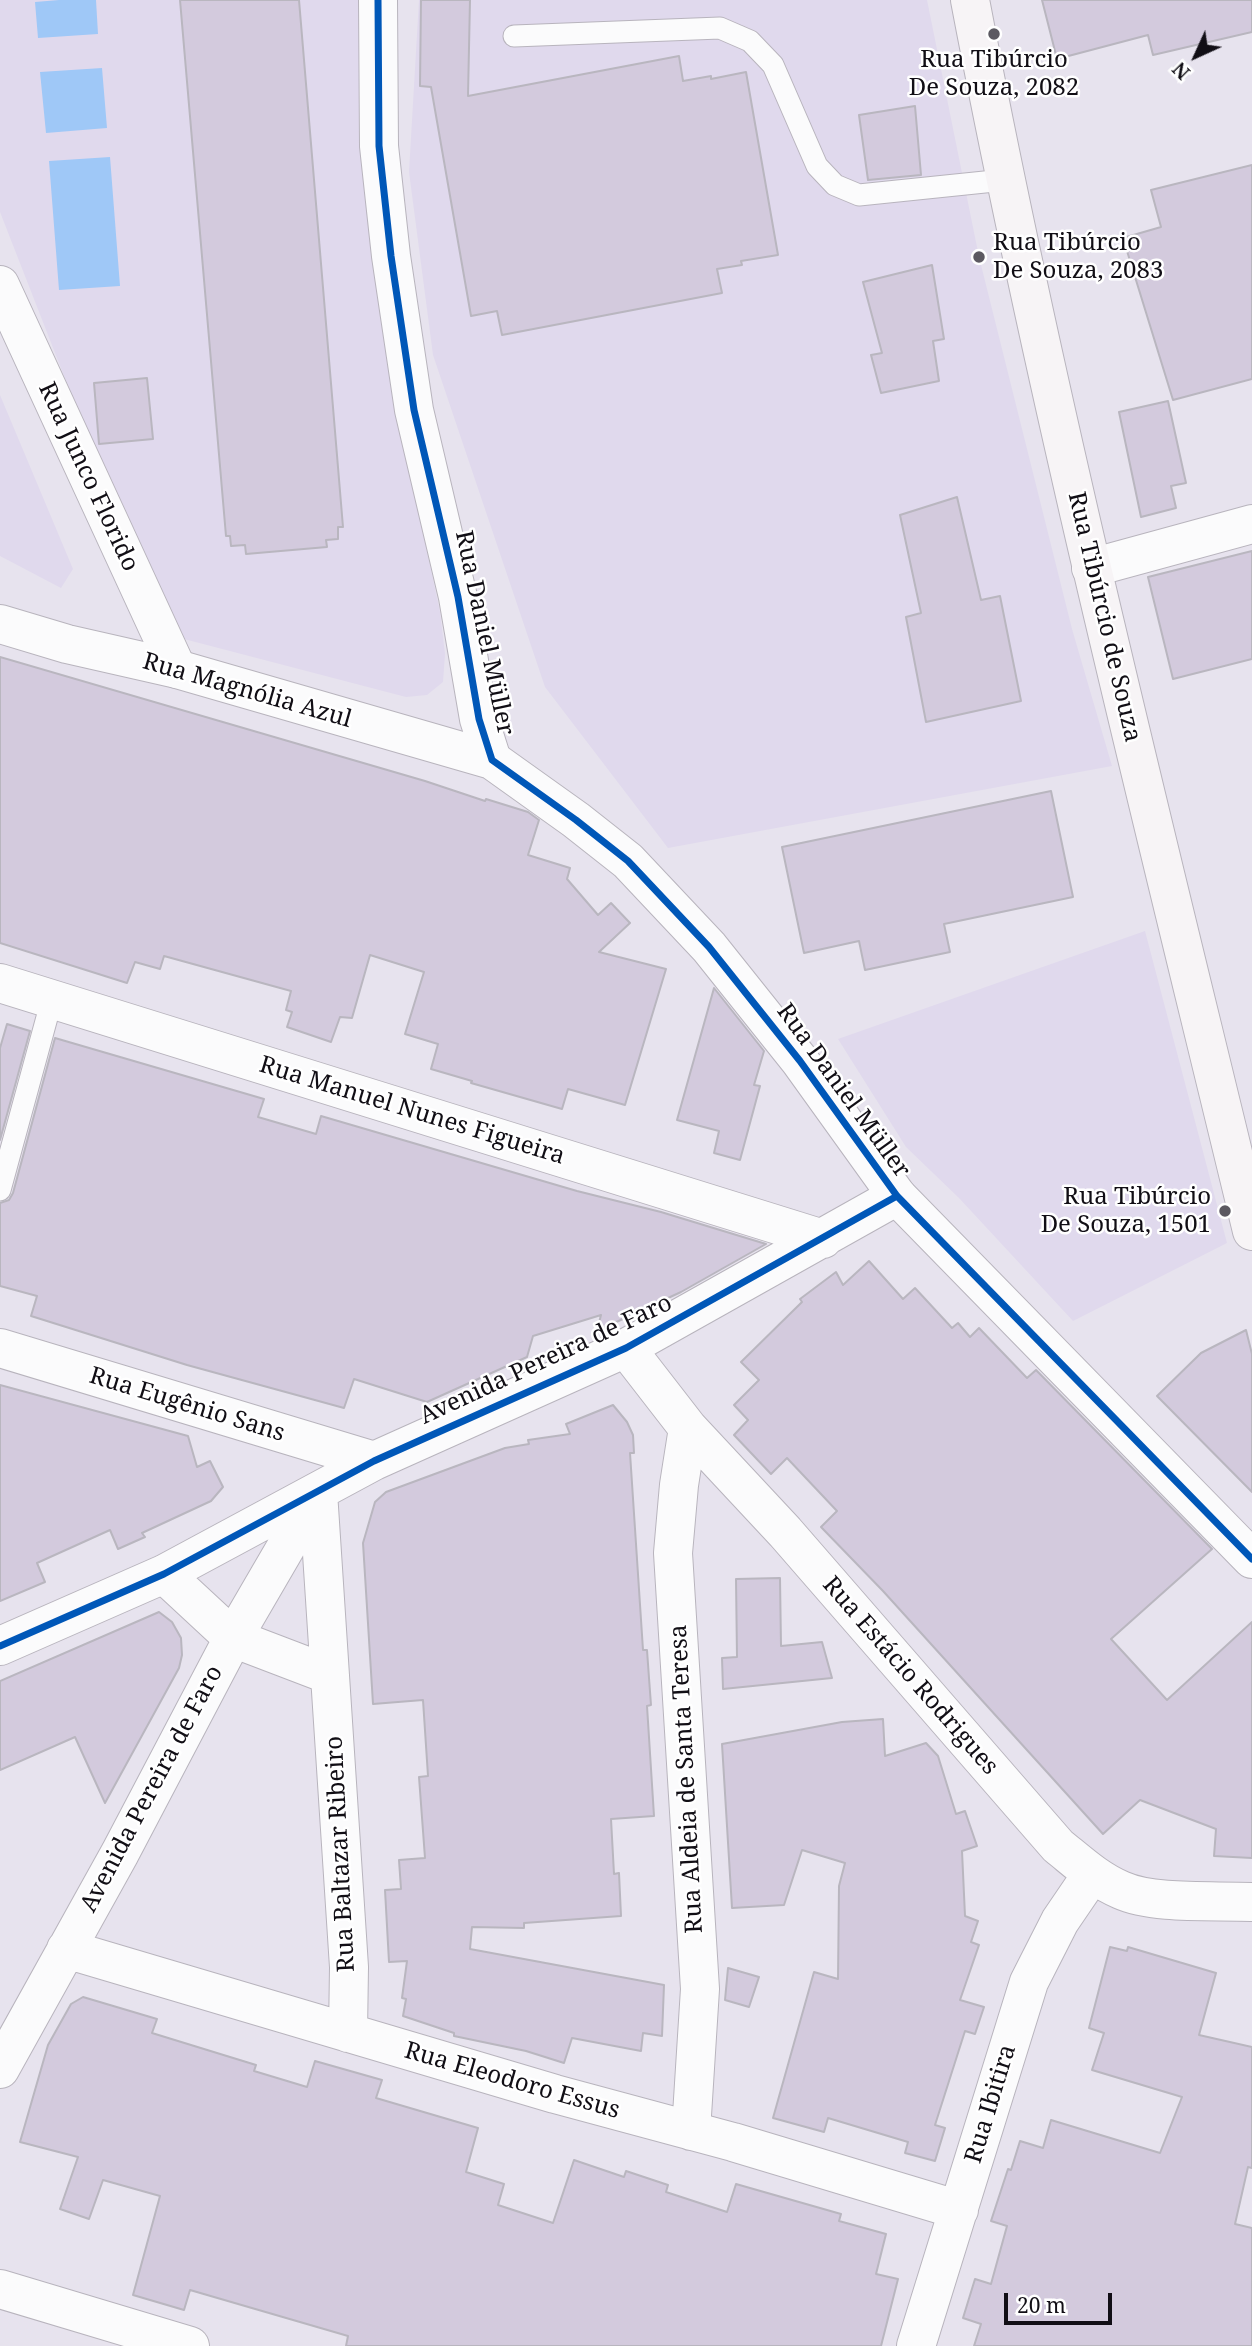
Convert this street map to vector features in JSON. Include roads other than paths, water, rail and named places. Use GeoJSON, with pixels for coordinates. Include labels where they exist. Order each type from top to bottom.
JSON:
{"type":"FeatureCollection","features":[{"type":"Feature","properties":{"kind":"main road","name":"Rua Tibúrcio de Souza"},"geometry":{"type":"LineString","coordinates":[[970,0],[1004,180],[1091,568],[1252,1231]]}},
{"type":"Feature","properties":{"kind":"street","name":"Rua Daniel Müller"},"geometry":{"type":"LineString","coordinates":[[378,0],[379,146],[414,410],[458,597],[479,719],[492,760],[628,861],[709,947],[800,1061],[897,1196],[1252,1559]]}},
{"type":"Feature","properties":{"kind":"street","name":"Rua Junco Florido"},"geometry":{"type":"LineString","coordinates":[[0,285],[177,669]]}},
{"type":"Feature","properties":{"kind":"street"},"geometry":{"type":"LineString","coordinates":[[1091,568],[1252,524]]}},
{"type":"Feature","properties":{"kind":"street","name":"Rua Magnólia Azul"},"geometry":{"type":"LineString","coordinates":[[0,624],[177,669],[492,760]]}},
{"type":"Feature","properties":{"kind":"street","name":"Rua Manuel Nunes Figueira"},"geometry":{"type":"LineString","coordinates":[[0,984],[823,1239]]}},
{"type":"Feature","properties":{"kind":"street","name":"Avenida Pereira de Faro"},"geometry":{"type":"LineString","coordinates":[[0,2069],[15,2019],[66,1949],[120,1853],[233,1638],[318,1492],[374,1461],[626,1348],[897,1196]]}},
{"type":"Feature","properties":{"kind":"street","name":"Rua Eugênio Sans"},"geometry":{"type":"LineString","coordinates":[[0,1348],[374,1461]]}},
{"type":"Feature","properties":{"kind":"street","name":"Rua Estácio Rodrigues"},"geometry":{"type":"LineString","coordinates":[[626,1348],[688,1428],[785,1532],[1058,1846],[1092,1874],[1121,1891],[1145,1898],[1252,1902]]}},
{"type":"Feature","properties":{"kind":"street","name":"Rua Aldeia de Santa Teresa"},"geometry":{"type":"LineString","coordinates":[[688,1428],[673,1553],[700,1989],[691,2130]]}},
{"type":"Feature","properties":{"kind":"street"},"geometry":{"type":"LineString","coordinates":[[0,1646],[164,1574],[318,1492]]}},
{"type":"Feature","properties":{"kind":"street","name":"Rua Baltazar Ribeiro"},"geometry":{"type":"LineString","coordinates":[[318,1492],[349,1967],[348,2033]]}},
{"type":"Feature","properties":{"kind":"street"},"geometry":{"type":"LineString","coordinates":[[164,1574],[233,1638],[330,1675]]}},
{"type":"Feature","properties":{"kind":"street","name":"Rua Ibitira"},"geometry":{"type":"LineString","coordinates":[[916,2346],[1029,1982],[1060,1920],[1092,1874]]}},
{"type":"Feature","properties":{"kind":"street","name":"Rua Eleodoro Essus"},"geometry":{"type":"LineString","coordinates":[[66,1949],[959,2210]]}},
{"type":"Feature","properties":{"kind":"street"},"geometry":{"type":"LineString","coordinates":[[0,2289],[190,2346]]}},
{"type":"Feature","properties":{"kind":"lane"},"geometry":{"type":"LineString","coordinates":[[514,36],[720,28],[750,41],[773,65],[817,166],[835,185],[859,195],[1004,180]]}},
{"type":"Feature","properties":{"kind":"lane"},"geometry":{"type":"LineString","coordinates":[[0,1190],[52,999]]}},
{"type":"Feature","properties":{"kind":"water"},"geometry":{"type":"Polygon","coordinates":[[[96,0],[98,34],[38,38],[35,2],[96,0]]]}},
{"type":"Feature","properties":{"kind":"water"},"geometry":{"type":"Polygon","coordinates":[[[102,68],[107,128],[46,133],[40,72],[102,68]]]}},
{"type":"Feature","properties":{"kind":"water"},"geometry":{"type":"Polygon","coordinates":[[[110,157],[120,286],[59,290],[49,161],[110,157]]]}},
{"type":"Feature","properties":{"kind":"place","name":"Rua Tibúrcio De Souza, 2082"},"geometry":{"type":"Point","coordinates":[994,34]}},
{"type":"Feature","properties":{"kind":"place","name":"Rua Tibúrcio De Souza, 2083"},"geometry":{"type":"Point","coordinates":[979,257]}},
{"type":"Feature","properties":{"kind":"place","name":"Rua Tibúrcio De Souza, 1501"},"geometry":{"type":"Point","coordinates":[1225,1211]}}]}
